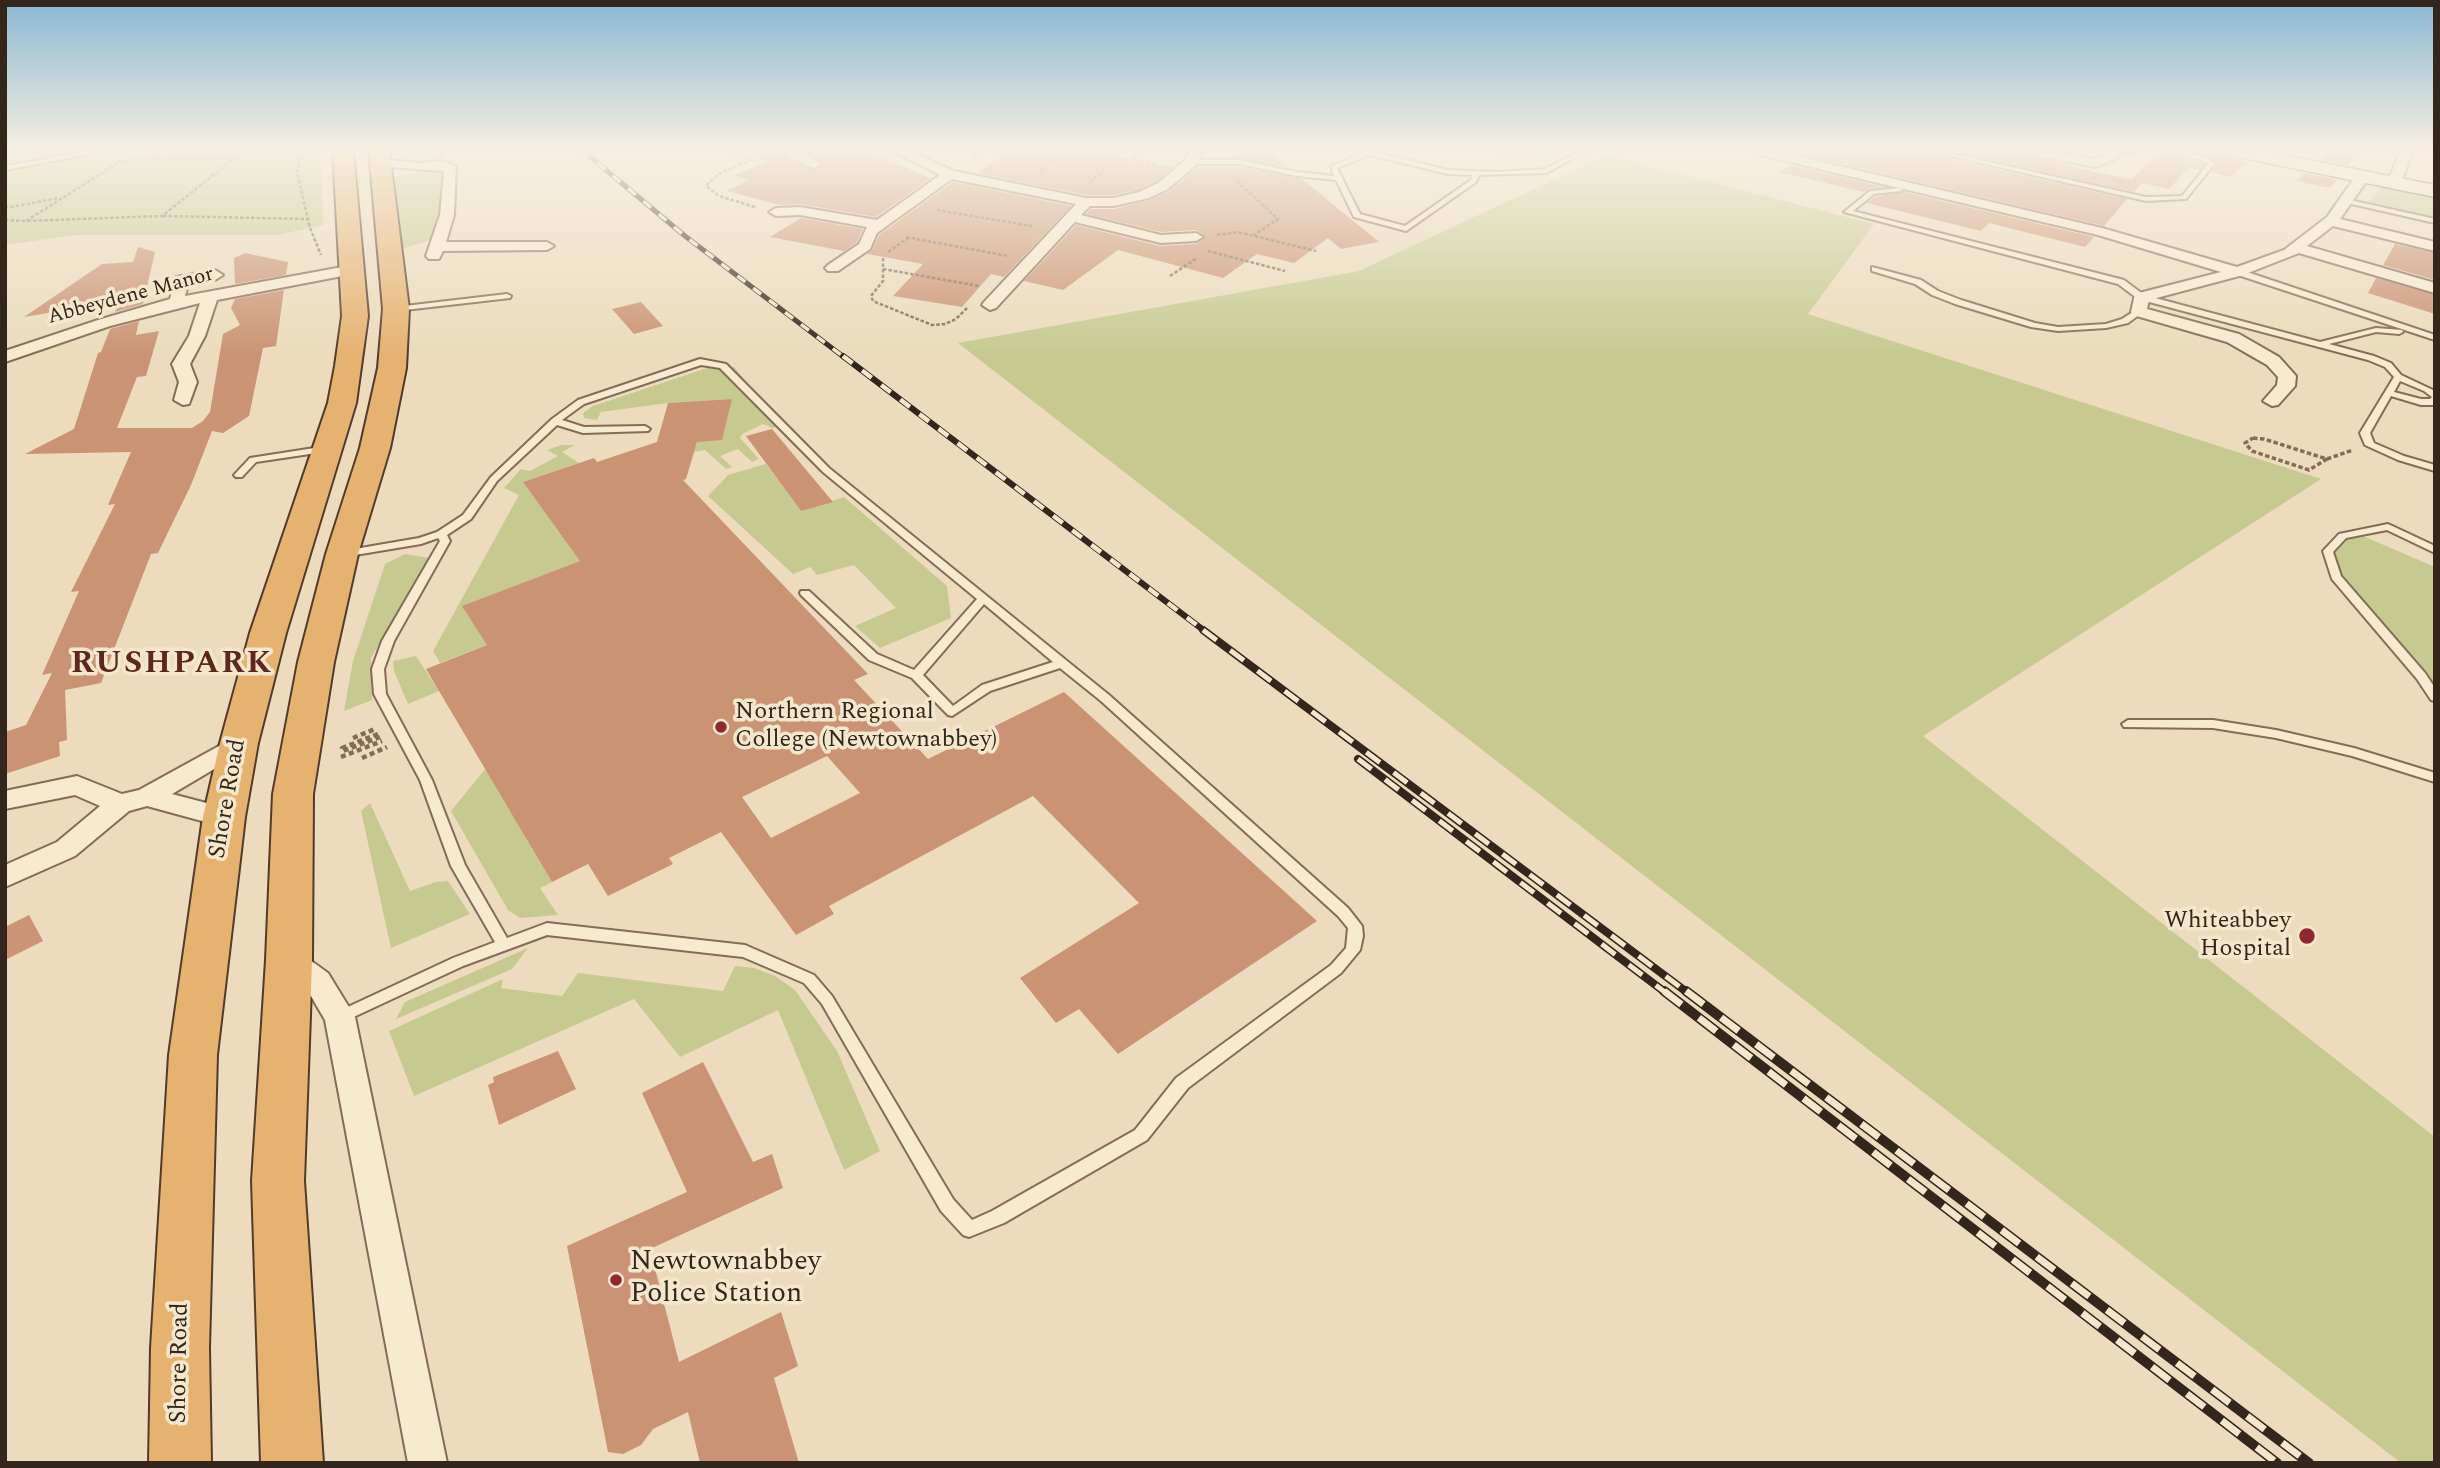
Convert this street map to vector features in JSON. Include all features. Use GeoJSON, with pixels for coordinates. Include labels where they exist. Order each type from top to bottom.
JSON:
{"type":"FeatureCollection","features":[{"type":"Feature","properties":{"kind":"highway","name":"Shore Road"},"geometry":{"type":"LineString","coordinates":[[180,1463],[180,1348],[193,1055],[224,817],[239,743],[268,633],[342,403],[355,316],[338,267],[340,219]]}},
{"type":"Feature","properties":{"kind":"highway"},"geometry":{"type":"LineString","coordinates":[[292,1463],[278,1181],[289,960],[293,794],[316,662],[342,554],[375,448],[392,368],[396,309],[387,219]]}},
{"type":"Feature","properties":{"kind":"street"},"geometry":{"type":"LineString","coordinates":[[446,219],[436,251],[547,246]]}},
{"type":"Feature","properties":{"kind":"street"},"geometry":{"type":"LineString","coordinates":[[833,219],[875,228]]}},
{"type":"Feature","properties":{"kind":"street"},"geometry":{"type":"LineString","coordinates":[[834,268],[865,246],[875,228],[889,219]]}},
{"type":"Feature","properties":{"kind":"street"},"geometry":{"type":"LineString","coordinates":[[1001,298],[1073,219]]}},
{"type":"Feature","properties":{"kind":"street"},"geometry":{"type":"LineString","coordinates":[[1076,219],[1161,239],[1196,237]]}},
{"type":"Feature","properties":{"kind":"street"},"geometry":{"type":"LineString","coordinates":[[2042,219],[2138,242],[2238,272]]}},
{"type":"Feature","properties":{"kind":"street"},"geometry":{"type":"LineString","coordinates":[[2140,304],[2270,261],[2298,248],[2333,219]]}},
{"type":"Feature","properties":{"kind":"street"},"geometry":{"type":"LineString","coordinates":[[2331,221],[2435,247]]}},
{"type":"Feature","properties":{"kind":"street"},"geometry":{"type":"LineString","coordinates":[[2298,248],[2435,288]]}},
{"type":"Feature","properties":{"kind":"street","name":"Abbeydene Manor"},"geometry":{"type":"LineString","coordinates":[[9,353],[178,302],[338,267]]}},
{"type":"Feature","properties":{"kind":"street"},"geometry":{"type":"LineString","coordinates":[[178,302],[181,280],[215,275]]}},
{"type":"Feature","properties":{"kind":"street"},"geometry":{"type":"LineString","coordinates":[[183,400],[188,383],[181,364],[197,336],[210,296]]}},
{"type":"Feature","properties":{"kind":"street"},"geometry":{"type":"LineString","coordinates":[[2140,304],[2233,338],[2283,369],[2287,376],[2286,386],[2272,401]]}},
{"type":"Feature","properties":{"kind":"street"},"geometry":{"type":"LineString","coordinates":[[5,877],[66,849],[120,804],[147,797],[239,743]]}},
{"type":"Feature","properties":{"kind":"street"},"geometry":{"type":"LineString","coordinates":[[5,800],[78,785],[120,804]]}},
{"type":"Feature","properties":{"kind":"street"},"geometry":{"type":"LineString","coordinates":[[147,797],[224,817]]}},
{"type":"Feature","properties":{"kind":"street"},"geometry":{"type":"LineString","coordinates":[[289,960],[318,982],[340,1017],[428,1463]]}},
{"type":"Feature","properties":{"kind":"lane"},"geometry":{"type":"LineString","coordinates":[[1369,219],[1406,229],[1421,219]]}},
{"type":"Feature","properties":{"kind":"lane"},"geometry":{"type":"LineString","coordinates":[[1873,219],[2121,282],[2140,304],[2371,358],[2388,365],[2398,377],[2427,389],[2435,397],[2433,402],[2421,402],[2389,393]]}},
{"type":"Feature","properties":{"kind":"lane"},"geometry":{"type":"LineString","coordinates":[[1875,269],[1919,282],[1935,293],[1958,302],[2034,325],[2058,329],[2106,326],[2125,321],[2140,304]]}},
{"type":"Feature","properties":{"kind":"lane"},"geometry":{"type":"LineString","coordinates":[[2238,272],[2435,338]]}},
{"type":"Feature","properties":{"kind":"lane"},"geometry":{"type":"LineString","coordinates":[[396,309],[507,296]]}},
{"type":"Feature","properties":{"kind":"lane"},"geometry":{"type":"LineString","coordinates":[[2320,344],[2376,330],[2402,332],[2435,343]]}},
{"type":"Feature","properties":{"kind":"lane"},"geometry":{"type":"LineString","coordinates":[[340,1017],[503,943],[547,929],[745,951],[809,979],[827,1000],[947,1205],[969,1229],[998,1217],[1141,1135],[1182,1083],[1336,969],[1353,950],[1356,936],[1355,926],[1343,912],[1062,663],[826,470],[723,366],[701,362],[581,402],[555,421],[494,479],[467,517],[441,534],[421,541],[342,554]]}},
{"type":"Feature","properties":{"kind":"lane"},"geometry":{"type":"LineString","coordinates":[[2398,377],[2365,433],[2370,445],[2435,468]]}},
{"type":"Feature","properties":{"kind":"lane"},"geometry":{"type":"LineString","coordinates":[[555,421],[583,430],[645,429]]}},
{"type":"Feature","properties":{"kind":"lane"},"geometry":{"type":"LineString","coordinates":[[239,475],[253,460],[327,449]]}},
{"type":"Feature","properties":{"kind":"lane"},"geometry":{"type":"LineString","coordinates":[[2435,550],[2388,527],[2343,536],[2328,551],[2336,577],[2421,676],[2435,697]]}},
{"type":"Feature","properties":{"kind":"lane"},"geometry":{"type":"LineString","coordinates":[[441,534],[445,541],[388,641],[378,669],[380,694],[426,779],[457,866],[503,943]]}},
{"type":"Feature","properties":{"kind":"lane"},"geometry":{"type":"LineString","coordinates":[[805,593],[873,657],[916,675],[952,712],[986,688],[1062,663]]}},
{"type":"Feature","properties":{"kind":"lane"},"geometry":{"type":"LineString","coordinates":[[916,675],[983,598]]}},
{"type":"Feature","properties":{"kind":"lane"},"geometry":{"type":"LineString","coordinates":[[2128,724],[2213,724],[2276,734],[2354,752],[2435,778]]}},
{"type":"Feature","properties":{"kind":"path"},"geometry":{"type":"LineString","coordinates":[[26,221],[30,219]]}},
{"type":"Feature","properties":{"kind":"path"},"geometry":{"type":"LineString","coordinates":[[5,220],[94,219]]}},
{"type":"Feature","properties":{"kind":"path"},"geometry":{"type":"LineString","coordinates":[[286,219],[310,219],[338,267]]}},
{"type":"Feature","properties":{"kind":"path"},"geometry":{"type":"LineString","coordinates":[[987,219],[1060,231]]}},
{"type":"Feature","properties":{"kind":"path"},"geometry":{"type":"LineString","coordinates":[[1253,236],[1277,219]]}},
{"type":"Feature","properties":{"kind":"path"},"geometry":{"type":"LineString","coordinates":[[875,228],[908,237],[1033,260]]}},
{"type":"Feature","properties":{"kind":"path"},"geometry":{"type":"LineString","coordinates":[[1196,237],[1238,232],[1316,251]]}},
{"type":"Feature","properties":{"kind":"path"},"geometry":{"type":"LineString","coordinates":[[908,237],[883,255],[883,281],[871,296],[873,301],[921,323],[945,324],[956,319],[971,304]]}},
{"type":"Feature","properties":{"kind":"path"},"geometry":{"type":"LineString","coordinates":[[1196,237],[1207,251],[1285,271]]}},
{"type":"Feature","properties":{"kind":"path"},"geometry":{"type":"LineString","coordinates":[[1170,276],[1207,251]]}},
{"type":"Feature","properties":{"kind":"path"},"geometry":{"type":"LineString","coordinates":[[883,269],[987,288],[1007,266],[1033,260]]}},
{"type":"Feature","properties":{"kind":"path"},"geometry":{"type":"LineString","coordinates":[[2327,458],[2264,439],[2253,438],[2245,443],[2252,451],[2309,470],[2327,458],[2370,445]]}},
{"type":"Feature","properties":{"kind":"path"},"geometry":{"type":"LineString","coordinates":[[341,758],[386,739],[383,735],[343,751],[342,748],[398,726]]}},
{"type":"Feature","properties":{"kind":"path"},"geometry":{"type":"LineString","coordinates":[[353,738],[371,731]]}},
{"type":"Feature","properties":{"kind":"path"},"geometry":{"type":"LineString","coordinates":[[362,758],[381,750]]}},
{"type":"Feature","properties":{"kind":"green space"},"geometry":{"type":"Polygon","coordinates":[[[5,219],[323,219],[323,225],[277,235],[76,235],[5,245],[5,219]]]}},
{"type":"Feature","properties":{"kind":"green space"},"geometry":{"type":"Polygon","coordinates":[[[395,219],[437,219],[434,239],[395,251],[395,219]]]}},
{"type":"Feature","properties":{"kind":"green space"},"geometry":{"type":"Polygon","coordinates":[[[1471,219],[1853,219],[1874,224],[1808,314],[2321,479],[1923,736],[2435,1137],[2435,1463],[2401,1463],[958,343],[1359,271],[1471,219]]]}},
{"type":"Feature","properties":{"kind":"green space"},"geometry":{"type":"Polygon","coordinates":[[[734,367],[782,426],[772,428],[763,424],[742,434],[740,438],[759,459],[752,462],[738,449],[720,456],[732,467],[726,469],[705,450],[694,452],[697,442],[732,399],[668,403],[601,412],[597,420],[584,418],[583,413],[593,406],[707,368],[734,367]]]}},
{"type":"Feature","properties":{"kind":"green space"},"geometry":{"type":"Polygon","coordinates":[[[561,445],[575,445],[562,452],[579,463],[523,482],[574,552],[593,556],[463,606],[494,642],[440,663],[433,651],[519,495],[504,488],[521,469],[530,471],[558,456],[547,450],[561,445]]]}},
{"type":"Feature","properties":{"kind":"green space"},"geometry":{"type":"Polygon","coordinates":[[[766,464],[801,511],[844,497],[947,586],[951,618],[880,648],[855,626],[896,608],[854,565],[817,575],[810,567],[793,574],[708,496],[728,475],[766,464]]]}},
{"type":"Feature","properties":{"kind":"green space"},"geometry":{"type":"Polygon","coordinates":[[[2356,533],[2435,567],[2435,687],[2358,603],[2328,551],[2356,533]]]}},
{"type":"Feature","properties":{"kind":"green space"},"geometry":{"type":"Polygon","coordinates":[[[405,554],[430,558],[371,658],[372,700],[344,711],[353,661],[385,564],[405,554]]]}},
{"type":"Feature","properties":{"kind":"green space"},"geometry":{"type":"Polygon","coordinates":[[[416,656],[439,691],[408,704],[394,671],[393,661],[416,656]]]}},
{"type":"Feature","properties":{"kind":"green space"},"geometry":{"type":"Polygon","coordinates":[[[486,768],[552,882],[540,888],[558,915],[520,918],[508,910],[451,811],[486,768]]]}},
{"type":"Feature","properties":{"kind":"green space"},"geometry":{"type":"Polygon","coordinates":[[[370,803],[410,891],[448,881],[470,914],[391,948],[361,811],[370,803]]]}},
{"type":"Feature","properties":{"kind":"green space"},"geometry":{"type":"Polygon","coordinates":[[[528,948],[512,969],[396,1019],[405,1002],[528,948]]]}},
{"type":"Feature","properties":{"kind":"green space"},"geometry":{"type":"Polygon","coordinates":[[[735,966],[754,968],[775,976],[795,990],[837,1051],[880,1151],[844,1170],[778,1010],[680,1057],[634,999],[414,1096],[389,1031],[503,979],[501,988],[562,996],[578,973],[723,991],[735,966]]]}},
{"type":"Feature","properties":{"kind":"building"},"geometry":{"type":"Polygon","coordinates":[[[800,219],[863,229],[857,242],[844,251],[770,237],[800,219]]]}},
{"type":"Feature","properties":{"kind":"building"},"geometry":{"type":"Polygon","coordinates":[[[902,219],[1059,219],[1004,277],[991,274],[962,307],[893,296],[923,264],[867,254],[879,235],[902,219]]]}},
{"type":"Feature","properties":{"kind":"building"},"geometry":{"type":"Polygon","coordinates":[[[1105,219],[1350,219],[1379,242],[1341,249],[1328,238],[1294,263],[1257,254],[1223,278],[1118,250],[1063,290],[1024,281],[1076,225],[1160,246],[1196,244],[1204,239],[1204,235],[1196,230],[1161,232],[1105,219]]]}},
{"type":"Feature","properties":{"kind":"building"},"geometry":{"type":"Polygon","coordinates":[[[1930,219],[2016,219],[2094,237],[2085,247],[1989,223],[1981,231],[1930,219]]]}},
{"type":"Feature","properties":{"kind":"building"},"geometry":{"type":"Polygon","coordinates":[[[2072,219],[2110,219],[2104,226],[2072,219]]]}},
{"type":"Feature","properties":{"kind":"building"},"geometry":{"type":"Polygon","coordinates":[[[2395,244],[2435,253],[2435,280],[2383,265],[2395,244]]]}},
{"type":"Feature","properties":{"kind":"building"},"geometry":{"type":"Polygon","coordinates":[[[138,247],[155,252],[143,304],[115,312],[119,301],[24,317],[102,264],[133,262],[138,247]]]}},
{"type":"Feature","properties":{"kind":"building"},"geometry":{"type":"Polygon","coordinates":[[[245,253],[288,262],[286,275],[235,284],[234,258],[245,253]]]}},
{"type":"Feature","properties":{"kind":"building"},"geometry":{"type":"Polygon","coordinates":[[[2376,278],[2435,295],[2435,314],[2368,293],[2376,278]]]}},
{"type":"Feature","properties":{"kind":"building"},"geometry":{"type":"Polygon","coordinates":[[[284,290],[276,346],[263,348],[249,416],[223,433],[212,431],[191,485],[158,553],[151,554],[101,683],[65,690],[67,740],[59,742],[60,756],[5,774],[5,732],[26,725],[52,673],[42,675],[79,591],[71,592],[115,504],[108,505],[131,452],[25,454],[74,429],[98,353],[101,352],[110,329],[139,321],[136,335],[159,331],[146,376],[137,377],[117,428],[192,428],[210,412],[223,334],[240,325],[231,308],[235,299],[284,290]]]}},
{"type":"Feature","properties":{"kind":"building"},"geometry":{"type":"Polygon","coordinates":[[[641,302],[663,326],[634,334],[612,309],[641,302]]]}},
{"type":"Feature","properties":{"kind":"building","name":"Northern Regional College (Newtownabbey)"},"geometry":{"type":"Polygon","coordinates":[[[732,399],[722,440],[697,442],[686,479],[683,480],[868,674],[854,680],[928,759],[1064,692],[1317,921],[1118,1054],[1079,1009],[1056,1023],[1020,978],[1139,903],[1033,796],[829,906],[834,914],[796,935],[721,832],[669,858],[673,864],[608,896],[588,864],[552,882],[426,669],[487,645],[462,606],[580,561],[523,482],[594,458],[597,462],[657,442],[668,403],[732,399]],[[827,756],[742,797],[771,838],[860,793],[827,756]]]}},
{"type":"Feature","properties":{"kind":"building"},"geometry":{"type":"Polygon","coordinates":[[[772,429],[833,502],[801,511],[746,436],[772,429]]]}},
{"type":"Feature","properties":{"kind":"building"},"geometry":{"type":"Polygon","coordinates":[[[29,915],[43,941],[5,960],[5,927],[29,915]]]}},
{"type":"Feature","properties":{"kind":"building"},"geometry":{"type":"Polygon","coordinates":[[[558,1051],[576,1089],[499,1125],[488,1085],[494,1082],[493,1077],[558,1051]]]}},
{"type":"Feature","properties":{"kind":"building","name":"Newtownabbey Police Station"},"geometry":{"type":"Polygon","coordinates":[[[703,1062],[753,1162],[772,1154],[783,1188],[650,1249],[679,1362],[781,1312],[798,1366],[774,1378],[799,1463],[700,1463],[688,1412],[653,1429],[641,1445],[623,1454],[608,1452],[567,1246],[687,1192],[642,1093],[703,1062]]]}},
{"type":"Feature","properties":{"kind":"railway"},"geometry":{"type":"LineString","coordinates":[[664,219],[845,358]]}},
{"type":"Feature","properties":{"kind":"railway"},"geometry":{"type":"LineString","coordinates":[[843,356],[1206,632]]}},
{"type":"Feature","properties":{"kind":"railway"},"geometry":{"type":"LineString","coordinates":[[1203,630],[1688,993]]}},
{"type":"Feature","properties":{"kind":"railway"},"geometry":{"type":"LineString","coordinates":[[1358,759],[1666,993]]}},
{"type":"Feature","properties":{"kind":"railway"},"geometry":{"type":"LineString","coordinates":[[1664,991],[2277,1463]]}},
{"type":"Feature","properties":{"kind":"railway"},"geometry":{"type":"LineString","coordinates":[[1686,991],[2309,1463]]}},
{"type":"Feature","properties":{"kind":"place","name":"Northern Regional College (Newtownabbey)"},"geometry":{"type":"Point","coordinates":[721,727]}},
{"type":"Feature","properties":{"kind":"place","name":"Whiteabbey Hospital"},"geometry":{"type":"Point","coordinates":[2307,936]}},
{"type":"Feature","properties":{"kind":"place","name":"Newtownabbey Police Station"},"geometry":{"type":"Point","coordinates":[616,1280]}},
{"type":"Feature","properties":{"kind":"district","name":"RUSHPARK"},"geometry":{"type":"Point","coordinates":[172,666]}}]}
